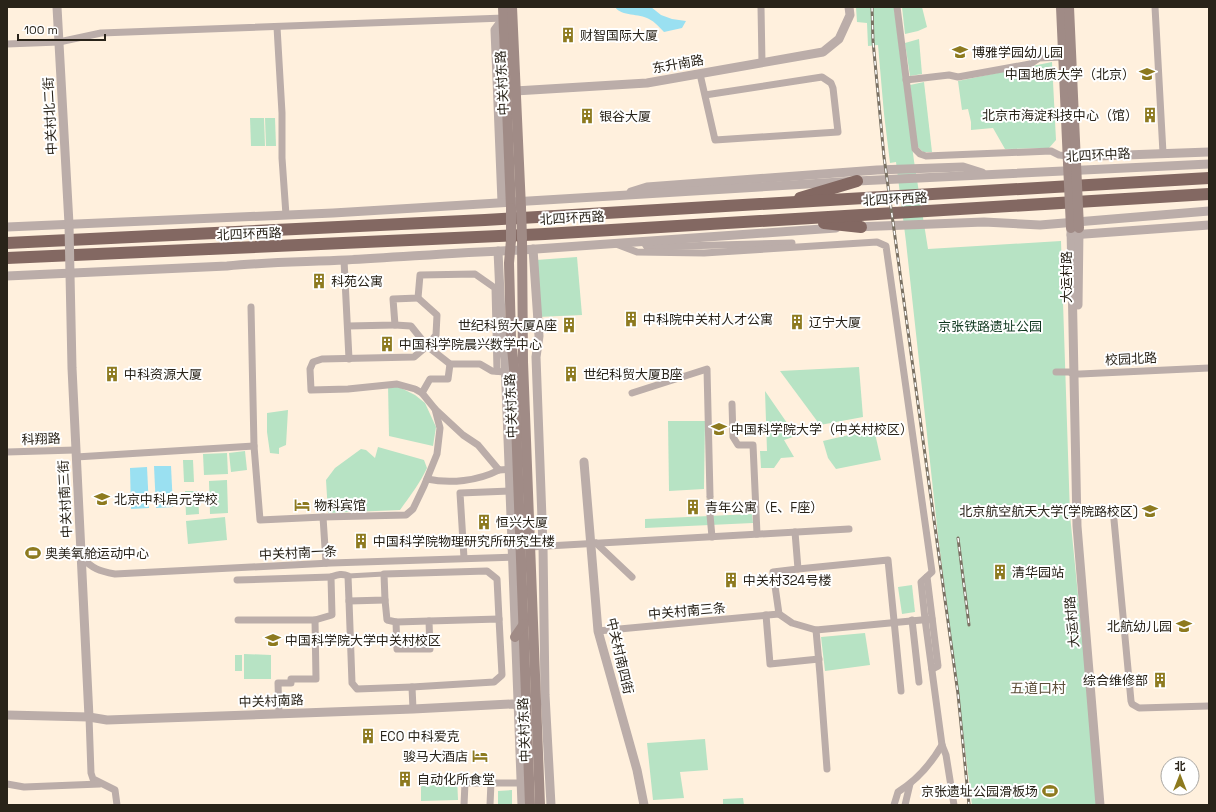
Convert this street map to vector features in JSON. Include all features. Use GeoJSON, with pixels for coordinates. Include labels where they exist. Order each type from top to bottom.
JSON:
{"type":"FeatureCollection","features":[{"type":"Feature","properties":{"kind":"highway","name":"北四环西路"},"geometry":{"type":"LineString","coordinates":[[7,243],[477,221],[1209,178]]}},
{"type":"Feature","properties":{"kind":"highway"},"geometry":{"type":"LineString","coordinates":[[780,204],[857,181]]}},
{"type":"Feature","properties":{"kind":"highway","name":"北四环西路"},"geometry":{"type":"LineString","coordinates":[[7,258],[502,236],[1209,194]]}},
{"type":"Feature","properties":{"kind":"highway"},"geometry":{"type":"LineString","coordinates":[[789,219],[861,227]]}},
{"type":"Feature","properties":{"kind":"main road","name":"中关村东路"},"geometry":{"type":"LineString","coordinates":[[503,7],[515,243],[509,263],[511,338],[514,368],[513,469],[517,557],[524,624],[527,705],[540,805]]}},
{"type":"Feature","properties":{"kind":"main road","name":"中关村东路"},"geometry":{"type":"LineString","coordinates":[[512,7],[515,91],[513,204]]}},
{"type":"Feature","properties":{"kind":"main road"},"geometry":{"type":"LineString","coordinates":[[1061,7],[1063,57],[1072,159]]}},
{"type":"Feature","properties":{"kind":"main road"},"geometry":{"type":"LineString","coordinates":[[1069,7],[1072,159]]}},
{"type":"Feature","properties":{"kind":"main road","name":"大运村路"},"geometry":{"type":"LineString","coordinates":[[1072,159],[1075,231]]}},
{"type":"Feature","properties":{"kind":"main road","name":"中关村东路"},"geometry":{"type":"LineString","coordinates":[[515,243],[522,250],[523,362],[530,547],[525,783],[530,805]]}},
{"type":"Feature","properties":{"kind":"main road"},"geometry":{"type":"LineString","coordinates":[[515,637],[524,624]]}},
{"type":"Feature","properties":{"kind":"street","name":"中关村北二街"},"geometry":{"type":"LineString","coordinates":[[57,7],[69,224]]}},
{"type":"Feature","properties":{"kind":"street"},"geometry":{"type":"LineString","coordinates":[[761,7],[762,63]]}},
{"type":"Feature","properties":{"kind":"street","name":"东升南路"},"geometry":{"type":"LineString","coordinates":[[515,91],[647,83],[823,52],[839,39],[850,15],[849,7]]}},
{"type":"Feature","properties":{"kind":"street"},"geometry":{"type":"LineString","coordinates":[[897,7],[915,149],[920,154],[926,156],[1051,151],[1072,159],[1209,152]]}},
{"type":"Feature","properties":{"kind":"street"},"geometry":{"type":"LineString","coordinates":[[1155,7],[1163,154]]}},
{"type":"Feature","properties":{"kind":"street"},"geometry":{"type":"LineString","coordinates":[[7,44],[59,42],[101,33],[504,18]]}},
{"type":"Feature","properties":{"kind":"street"},"geometry":{"type":"LineString","coordinates":[[277,27],[282,113],[282,158],[286,215]]}},
{"type":"Feature","properties":{"kind":"street"},"geometry":{"type":"LineString","coordinates":[[906,80],[949,75],[958,77],[1030,64],[1039,58],[1063,57]]}},
{"type":"Feature","properties":{"kind":"street"},"geometry":{"type":"LineString","coordinates":[[700,74],[715,140],[838,132],[833,88],[831,83],[822,77],[705,95]]}},
{"type":"Feature","properties":{"kind":"street","name":"北四环中路"},"geometry":{"type":"LineString","coordinates":[[989,175],[1209,164]]}},
{"type":"Feature","properties":{"kind":"street"},"geometry":{"type":"LineString","coordinates":[[617,196],[647,187],[877,170],[963,167],[989,175]]}},
{"type":"Feature","properties":{"kind":"street","name":"北四环西路"},"geometry":{"type":"LineString","coordinates":[[7,227],[513,204],[857,181],[989,175]]}},
{"type":"Feature","properties":{"kind":"street","name":"北四环西路"},"geometry":{"type":"LineString","coordinates":[[522,250],[861,227],[984,222],[1040,225],[1209,211]]}},
{"type":"Feature","properties":{"kind":"street","name":"中关村南三街"},"geometry":{"type":"LineString","coordinates":[[69,224],[75,454],[91,773],[93,779],[100,784],[115,790],[117,805]]}},
{"type":"Feature","properties":{"kind":"street"},"geometry":{"type":"LineString","coordinates":[[1075,231],[1209,225]]}},
{"type":"Feature","properties":{"kind":"street","name":"大运村路"},"geometry":{"type":"LineString","coordinates":[[1075,231],[1078,309],[1073,317],[1077,526],[1100,805]]}},
{"type":"Feature","properties":{"kind":"street"},"geometry":{"type":"LineString","coordinates":[[643,241],[647,247],[811,242],[832,244]]}},
{"type":"Feature","properties":{"kind":"street"},"geometry":{"type":"LineString","coordinates":[[614,243],[637,252],[704,254],[877,242],[886,246],[932,572],[921,582],[925,619],[942,745],[946,755],[954,805]]}},
{"type":"Feature","properties":{"kind":"street"},"geometry":{"type":"LineString","coordinates":[[7,276],[70,274],[498,251],[515,243]]}},
{"type":"Feature","properties":{"kind":"street","name":"中关村东路"},"geometry":{"type":"LineString","coordinates":[[533,249],[538,336],[536,357],[543,546],[545,695],[551,805]]}},
{"type":"Feature","properties":{"kind":"street","name":"中关村东路"},"geometry":{"type":"LineString","coordinates":[[498,251],[502,338],[501,372],[513,469],[510,491],[517,557],[515,637],[527,705]]}},
{"type":"Feature","properties":{"kind":"street"},"geometry":{"type":"LineString","coordinates":[[344,260],[349,359]]}},
{"type":"Feature","properties":{"kind":"street"},"geometry":{"type":"LineString","coordinates":[[348,326],[411,326],[427,346],[450,364],[480,364],[492,371],[501,372],[495,288],[475,274],[420,276],[418,298]]}},
{"type":"Feature","properties":{"kind":"street"},"geometry":{"type":"LineString","coordinates":[[395,325],[394,299],[418,298],[437,315],[436,335],[427,346],[414,357],[322,359],[313,362],[310,370],[311,390],[348,390],[397,384],[415,389],[422,393],[435,409],[463,435],[478,445],[499,470]]}},
{"type":"Feature","properties":{"kind":"street"},"geometry":{"type":"LineString","coordinates":[[251,307],[254,446],[260,520],[406,515],[413,509],[437,454],[440,428],[435,409]]}},
{"type":"Feature","properties":{"kind":"street"},"geometry":{"type":"LineString","coordinates":[[422,393],[430,379],[448,379],[450,364]]}},
{"type":"Feature","properties":{"kind":"street","name":"校园北路"},"geometry":{"type":"LineString","coordinates":[[1056,372],[1069,372],[1074,374],[1209,368]]}},
{"type":"Feature","properties":{"kind":"street"},"geometry":{"type":"LineString","coordinates":[[632,393],[707,369],[710,496]]}},
{"type":"Feature","properties":{"kind":"street"},"geometry":{"type":"LineString","coordinates":[[732,404],[733,437],[735,441],[738,445],[753,445],[757,534]]}},
{"type":"Feature","properties":{"kind":"street","name":"科翔路"},"geometry":{"type":"LineString","coordinates":[[7,452],[75,454],[254,446]]}},
{"type":"Feature","properties":{"kind":"street","name":"中关村南四街"},"geometry":{"type":"LineString","coordinates":[[584,462],[594,543],[598,631],[637,770],[644,805]]}},
{"type":"Feature","properties":{"kind":"street"},"geometry":{"type":"LineString","coordinates":[[427,479],[442,482],[468,480],[499,470],[513,469]]}},
{"type":"Feature","properties":{"kind":"street"},"geometry":{"type":"LineString","coordinates":[[464,558],[460,493],[510,491]]}},
{"type":"Feature","properties":{"kind":"street"},"geometry":{"type":"LineString","coordinates":[[710,515],[712,537]]}},
{"type":"Feature","properties":{"kind":"street"},"geometry":{"type":"LineString","coordinates":[[238,620],[315,620],[332,615],[334,576],[328,563],[323,517]]}},
{"type":"Feature","properties":{"kind":"street"},"geometry":{"type":"LineString","coordinates":[[1114,520],[1132,704],[1139,708],[1209,706]]}},
{"type":"Feature","properties":{"kind":"street"},"geometry":{"type":"LineString","coordinates":[[530,547],[849,529]]}},
{"type":"Feature","properties":{"kind":"street"},"geometry":{"type":"LineString","coordinates":[[795,532],[798,569]]}},
{"type":"Feature","properties":{"kind":"street"},"geometry":{"type":"LineString","coordinates":[[594,543],[632,577]]}},
{"type":"Feature","properties":{"kind":"street","name":"中关村南一条"},"geometry":{"type":"LineString","coordinates":[[81,557],[101,572],[116,574],[328,563],[517,557]]}},
{"type":"Feature","properties":{"kind":"street"},"geometry":{"type":"LineString","coordinates":[[902,691],[894,622],[888,560],[773,572],[779,614],[792,623],[816,630],[894,622],[912,620],[932,619]]}},
{"type":"Feature","properties":{"kind":"street"},"geometry":{"type":"LineString","coordinates":[[237,580],[334,576],[343,574],[348,576],[487,571],[497,579],[502,675],[494,682],[357,689],[352,683],[348,576]]}},
{"type":"Feature","properties":{"kind":"street"},"geometry":{"type":"LineString","coordinates":[[384,574],[387,620],[396,622],[429,622],[499,619]]}},
{"type":"Feature","properties":{"kind":"street"},"geometry":{"type":"LineString","coordinates":[[927,577],[938,666],[932,669]]}},
{"type":"Feature","properties":{"kind":"street"},"geometry":{"type":"LineString","coordinates":[[349,601],[385,600]]}},
{"type":"Feature","properties":{"kind":"street","name":"中关村南三条"},"geometry":{"type":"LineString","coordinates":[[598,631],[779,614]]}},
{"type":"Feature","properties":{"kind":"street"},"geometry":{"type":"LineString","coordinates":[[766,615],[770,664],[819,659]]}},
{"type":"Feature","properties":{"kind":"street"},"geometry":{"type":"LineString","coordinates":[[279,714],[278,683],[291,683],[291,679],[316,679],[315,620]]}},
{"type":"Feature","properties":{"kind":"street"},"geometry":{"type":"LineString","coordinates":[[912,620],[919,682]]}},
{"type":"Feature","properties":{"kind":"street"},"geometry":{"type":"LineString","coordinates":[[396,622],[397,649],[430,649],[429,622]]}},
{"type":"Feature","properties":{"kind":"street"},"geometry":{"type":"LineString","coordinates":[[816,630],[827,769]]}},
{"type":"Feature","properties":{"kind":"street"},"geometry":{"type":"LineString","coordinates":[[412,687],[413,709]]}},
{"type":"Feature","properties":{"kind":"street","name":"中关村南路"},"geometry":{"type":"LineString","coordinates":[[7,715],[89,717],[107,720],[512,704],[527,705]]}},
{"type":"Feature","properties":{"kind":"street"},"geometry":{"type":"LineString","coordinates":[[894,805],[898,792],[910,784],[933,760],[942,745]]}},
{"type":"Feature","properties":{"kind":"street"},"geometry":{"type":"LineString","coordinates":[[490,805],[491,782]]}},
{"type":"Feature","properties":{"kind":"street"},"geometry":{"type":"LineString","coordinates":[[464,805],[465,783],[525,783]]}},
{"type":"Feature","properties":{"kind":"street","name":"中关村东路"},"geometry":{"type":"LineString","coordinates":[[522,805],[525,783]]}},
{"type":"Feature","properties":{"kind":"street"},"geometry":{"type":"LineString","coordinates":[[7,784],[24,787],[100,784]]}},
{"type":"Feature","properties":{"kind":"street"},"geometry":{"type":"LineString","coordinates":[[905,805],[910,784]]}},
{"type":"Feature","properties":{"kind":"green space","name":"京张铁路遗址公园"},"geometry":{"type":"Polygon","coordinates":[[[856,7],[894,7],[914,161],[928,249],[1061,241],[1070,515],[1099,805],[972,805],[938,535],[896,162],[890,163],[878,45],[868,46],[867,23],[857,22],[856,7]]]}},
{"type":"Feature","properties":{"kind":"green space"},"geometry":{"type":"Polygon","coordinates":[[[902,7],[922,7],[927,27],[905,34],[902,7]]]}},
{"type":"Feature","properties":{"kind":"green space"},"geometry":{"type":"Polygon","coordinates":[[[919,39],[922,74],[910,76],[905,43],[919,39]]]}},
{"type":"Feature","properties":{"kind":"green space"},"geometry":{"type":"Polygon","coordinates":[[[1052,62],[1056,140],[1049,148],[1005,149],[993,128],[971,130],[968,109],[962,110],[958,81],[1052,62]]]}},
{"type":"Feature","properties":{"kind":"green space"},"geometry":{"type":"Polygon","coordinates":[[[924,82],[932,152],[923,152],[917,146],[910,85],[924,82]]]}},
{"type":"Feature","properties":{"kind":"green space"},"geometry":{"type":"Polygon","coordinates":[[[250,118],[264,118],[265,146],[251,146],[250,118]]]}},
{"type":"Feature","properties":{"kind":"green space"},"geometry":{"type":"Polygon","coordinates":[[[265,118],[275,118],[276,146],[266,146],[265,118]]]}},
{"type":"Feature","properties":{"kind":"green space"},"geometry":{"type":"Polygon","coordinates":[[[577,257],[582,315],[538,317],[536,260],[577,257]]]}},
{"type":"Feature","properties":{"kind":"green space"},"geometry":{"type":"Polygon","coordinates":[[[859,367],[863,417],[820,425],[780,371],[859,367]]]}},
{"type":"Feature","properties":{"kind":"green space"},"geometry":{"type":"Polygon","coordinates":[[[391,383],[415,395],[425,403],[436,427],[433,446],[389,436],[388,384],[391,383]]]}},
{"type":"Feature","properties":{"kind":"green space"},"geometry":{"type":"Polygon","coordinates":[[[765,391],[796,436],[784,440],[794,457],[781,458],[774,468],[761,468],[760,451],[767,451],[765,391]]]}},
{"type":"Feature","properties":{"kind":"green space"},"geometry":{"type":"Polygon","coordinates":[[[288,410],[286,445],[279,448],[279,454],[270,453],[267,432],[267,413],[288,410]]]}},
{"type":"Feature","properties":{"kind":"green space"},"geometry":{"type":"Polygon","coordinates":[[[668,421],[705,421],[704,489],[669,491],[668,421]]]}},
{"type":"Feature","properties":{"kind":"green space"},"geometry":{"type":"Polygon","coordinates":[[[874,429],[881,460],[836,469],[828,458],[823,441],[874,429]]]}},
{"type":"Feature","properties":{"kind":"green space"},"geometry":{"type":"Polygon","coordinates":[[[378,447],[424,460],[427,468],[400,510],[328,513],[326,480],[335,468],[361,449],[366,450],[375,458],[378,447]]]}},
{"type":"Feature","properties":{"kind":"green space"},"geometry":{"type":"Polygon","coordinates":[[[245,451],[247,470],[231,472],[229,453],[245,451]]]}},
{"type":"Feature","properties":{"kind":"green space"},"geometry":{"type":"Polygon","coordinates":[[[227,453],[228,474],[204,475],[203,454],[227,453]]]}},
{"type":"Feature","properties":{"kind":"green space"},"geometry":{"type":"Polygon","coordinates":[[[183,460],[193,460],[194,482],[184,482],[183,460]]]}},
{"type":"Feature","properties":{"kind":"green space"},"geometry":{"type":"Polygon","coordinates":[[[227,480],[228,513],[210,514],[209,481],[227,480]]]}},
{"type":"Feature","properties":{"kind":"green space"},"geometry":{"type":"Polygon","coordinates":[[[185,491],[198,491],[199,514],[186,515],[185,491]]]}},
{"type":"Feature","properties":{"kind":"green space"},"geometry":{"type":"Polygon","coordinates":[[[752,514],[753,523],[645,528],[645,519],[752,514]]]}},
{"type":"Feature","properties":{"kind":"green space"},"geometry":{"type":"Polygon","coordinates":[[[225,517],[227,540],[188,544],[186,521],[225,517]]]}},
{"type":"Feature","properties":{"kind":"green space"},"geometry":{"type":"Polygon","coordinates":[[[912,585],[915,612],[902,614],[898,587],[912,585]]]}},
{"type":"Feature","properties":{"kind":"green space"},"geometry":{"type":"Polygon","coordinates":[[[865,633],[870,665],[825,671],[821,637],[865,633]]]}},
{"type":"Feature","properties":{"kind":"green space"},"geometry":{"type":"Polygon","coordinates":[[[244,654],[271,655],[271,679],[244,679],[244,654]]]}},
{"type":"Feature","properties":{"kind":"green space"},"geometry":{"type":"Polygon","coordinates":[[[235,655],[242,655],[242,671],[235,671],[235,655]]]}},
{"type":"Feature","properties":{"kind":"green space"},"geometry":{"type":"Polygon","coordinates":[[[705,739],[708,770],[680,772],[684,798],[653,800],[647,743],[705,739]]]}},
{"type":"Feature","properties":{"kind":"green space"},"geometry":{"type":"Polygon","coordinates":[[[457,777],[458,800],[421,801],[421,778],[457,777]]]}},
{"type":"Feature","properties":{"kind":"green space"},"geometry":{"type":"Polygon","coordinates":[[[512,790],[512,805],[498,805],[498,791],[512,790]]]}},
{"type":"Feature","properties":{"kind":"green space"},"geometry":{"type":"Polygon","coordinates":[[[743,798],[744,805],[723,805],[723,799],[743,798]]]}},
{"type":"Feature","properties":{"kind":"water"},"geometry":{"type":"Polygon","coordinates":[[[615,7],[651,7],[661,15],[672,19],[686,21],[682,28],[664,32],[649,19],[626,14],[615,7]]]}},
{"type":"Feature","properties":{"kind":"water"},"geometry":{"type":"Polygon","coordinates":[[[154,466],[171,466],[173,507],[156,508],[154,466]]]}},
{"type":"Feature","properties":{"kind":"water"},"geometry":{"type":"Polygon","coordinates":[[[147,467],[149,508],[131,509],[130,468],[147,467]]]}},
{"type":"Feature","properties":{"kind":"tunnel"},"geometry":{"type":"LineString","coordinates":[[710,496],[710,515]]}},
{"type":"Feature","properties":{"kind":"railway"},"geometry":{"type":"LineString","coordinates":[[872,7],[873,41],[884,157],[958,694],[969,805]]}},
{"type":"Feature","properties":{"kind":"railway"},"geometry":{"type":"LineString","coordinates":[[958,538],[969,625]]}},
{"type":"Feature","properties":{"kind":"place","name":"财智国际大厦"},"geometry":{"type":"Point","coordinates":[568,35]}},
{"type":"Feature","properties":{"kind":"place","name":"博雅学园幼儿园"},"geometry":{"type":"Point","coordinates":[960,52]}},
{"type":"Feature","properties":{"kind":"place","name":"中国地质大学（北京）"},"geometry":{"type":"Point","coordinates":[1147,74]}},
{"type":"Feature","properties":{"kind":"place","name":"北京市海淀科技中心（馆）"},"geometry":{"type":"Point","coordinates":[1150,115]}},
{"type":"Feature","properties":{"kind":"place","name":"银谷大厦"},"geometry":{"type":"Point","coordinates":[587,116]}},
{"type":"Feature","properties":{"kind":"place","name":"科苑公寓"},"geometry":{"type":"Point","coordinates":[319,281]}},
{"type":"Feature","properties":{"kind":"place","name":"中科院中关村人才公寓"},"geometry":{"type":"Point","coordinates":[631,319]}},
{"type":"Feature","properties":{"kind":"place","name":"辽宁大厦"},"geometry":{"type":"Point","coordinates":[797,322]}},
{"type":"Feature","properties":{"kind":"place","name":"世纪科贸大厦A座"},"geometry":{"type":"Point","coordinates":[569,325]}},
{"type":"Feature","properties":{"kind":"place","name":"中国科学院晨兴数学中心"},"geometry":{"type":"Point","coordinates":[387,344]}},
{"type":"Feature","properties":{"kind":"place","name":"中科资源大厦"},"geometry":{"type":"Point","coordinates":[112,374]}},
{"type":"Feature","properties":{"kind":"place","name":"世纪科贸大厦B座"},"geometry":{"type":"Point","coordinates":[571,374]}},
{"type":"Feature","properties":{"kind":"place","name":"中国科学院大学（中关村校区）"},"geometry":{"type":"Point","coordinates":[719,429]}},
{"type":"Feature","properties":{"kind":"place","name":"北京中科启元学校"},"geometry":{"type":"Point","coordinates":[102,499]}},
{"type":"Feature","properties":{"kind":"place","name":"物科宾馆"},"geometry":{"type":"Point","coordinates":[302,505]}},
{"type":"Feature","properties":{"kind":"place","name":"青年公寓（E、F座）"},"geometry":{"type":"Point","coordinates":[693,507]}},
{"type":"Feature","properties":{"kind":"place","name":"北京航空航天大学(学院路校区)"},"geometry":{"type":"Point","coordinates":[1150,511]}},
{"type":"Feature","properties":{"kind":"place","name":"恒兴大厦"},"geometry":{"type":"Point","coordinates":[484,522]}},
{"type":"Feature","properties":{"kind":"place","name":"中国科学院物理研究所研究生楼"},"geometry":{"type":"Point","coordinates":[361,541]}},
{"type":"Feature","properties":{"kind":"place","name":"奥美氧舱运动中心"},"geometry":{"type":"Point","coordinates":[33,553]}},
{"type":"Feature","properties":{"kind":"place","name":"清华园站"},"geometry":{"type":"Point","coordinates":[1000,572]}},
{"type":"Feature","properties":{"kind":"place","name":"中关村324号楼"},"geometry":{"type":"Point","coordinates":[731,580]}},
{"type":"Feature","properties":{"kind":"place","name":"北航幼儿园"},"geometry":{"type":"Point","coordinates":[1184,626]}},
{"type":"Feature","properties":{"kind":"place","name":"中国科学院大学中关村校区"},"geometry":{"type":"Point","coordinates":[273,640]}},
{"type":"Feature","properties":{"kind":"place","name":"综合维修部"},"geometry":{"type":"Point","coordinates":[1160,680]}},
{"type":"Feature","properties":{"kind":"place","name":"ECO 中科爱克"},"geometry":{"type":"Point","coordinates":[368,736]}},
{"type":"Feature","properties":{"kind":"place","name":"骏马大酒店"},"geometry":{"type":"Point","coordinates":[480,756]}},
{"type":"Feature","properties":{"kind":"place","name":"自动化所食堂"},"geometry":{"type":"Point","coordinates":[405,779]}},
{"type":"Feature","properties":{"kind":"place","name":"京张遗址公园滑板场"},"geometry":{"type":"Point","coordinates":[1050,791]}},
{"type":"Feature","properties":{"kind":"district","name":"五道口村"},"geometry":{"type":"Point","coordinates":[1038,688]}}]}
